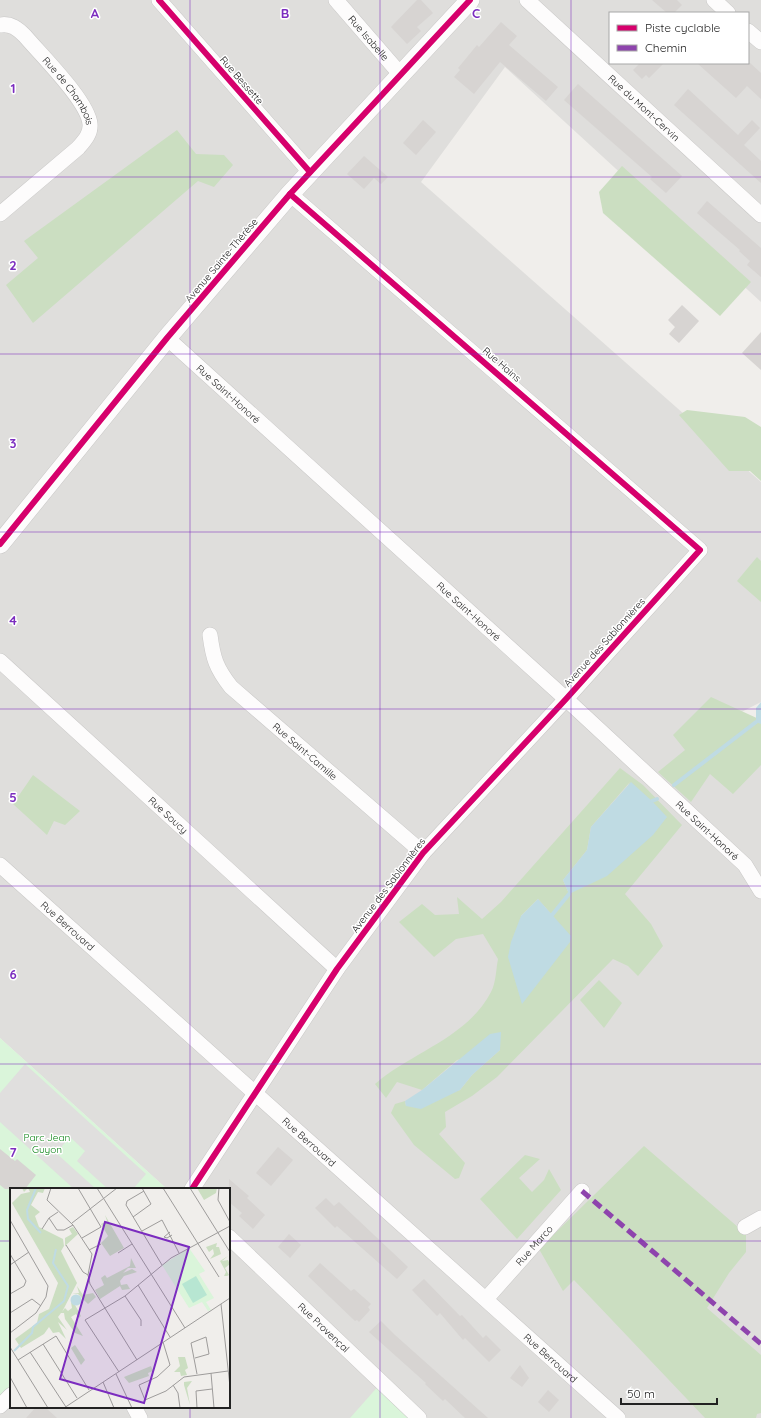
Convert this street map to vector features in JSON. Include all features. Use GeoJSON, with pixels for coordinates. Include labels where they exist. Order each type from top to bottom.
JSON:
{"type":"FeatureCollection","features":[{"type":"Feature","properties":{"kind":"street","name":"Rue Bessette"},"geometry":{"type":"LineString","coordinates":[[159,0],[310,172]]}},
{"type":"Feature","properties":{"kind":"street","name":"Rue Isabelle"},"geometry":{"type":"LineString","coordinates":[[336,0],[401,75]]}},
{"type":"Feature","properties":{"kind":"street","name":"Avenue Sainte-Thérèse"},"geometry":{"type":"LineString","coordinates":[[0,544],[167,338],[290,194],[470,0]]}},
{"type":"Feature","properties":{"kind":"street","name":"Rue du Mont-Cervin"},"geometry":{"type":"LineString","coordinates":[[527,0],[761,215]]}},
{"type":"Feature","properties":{"kind":"street"},"geometry":{"type":"LineString","coordinates":[[714,0],[727,12]]}},
{"type":"Feature","properties":{"kind":"street","name":"Rue de Chambois"},"geometry":{"type":"LineString","coordinates":[[0,25],[4,24],[16,27],[25,36],[82,103],[91,125],[89,136],[78,148],[0,214]]}},
{"type":"Feature","properties":{"kind":"street"},"geometry":{"type":"LineString","coordinates":[[749,32],[761,42]]}},
{"type":"Feature","properties":{"kind":"street","name":"Rue Hains"},"geometry":{"type":"LineString","coordinates":[[290,194],[700,550]]}},
{"type":"Feature","properties":{"kind":"street","name":"Rue Saint-Honoré"},"geometry":{"type":"LineString","coordinates":[[167,338],[566,699],[745,865],[761,891]]}},
{"type":"Feature","properties":{"kind":"street","name":"Avenue des Sablonnières"},"geometry":{"type":"LineString","coordinates":[[193,1188],[337,969],[423,853],[566,699],[700,550]]}},
{"type":"Feature","properties":{"kind":"street","name":"Rue Saint-Camille"},"geometry":{"type":"LineString","coordinates":[[210,635],[212,657],[220,673],[231,687],[423,853]]}},
{"type":"Feature","properties":{"kind":"street","name":"Rue Soucy"},"geometry":{"type":"LineString","coordinates":[[0,661],[337,969]]}},
{"type":"Feature","properties":{"kind":"street","name":"Rue Berrouard"},"geometry":{"type":"LineString","coordinates":[[0,865],[618,1418]]}},
{"type":"Feature","properties":{"kind":"street","name":"Rue Marco"},"geometry":{"type":"LineString","coordinates":[[486,1299],[582,1191]]}},
{"type":"Feature","properties":{"kind":"street"},"geometry":{"type":"LineString","coordinates":[[745,1227],[761,1218]]}},
{"type":"Feature","properties":{"kind":"street","name":"Rue Provençal"},"geometry":{"type":"LineString","coordinates":[[230,1238],[419,1418]]}},
{"type":"Feature","properties":{"kind":"street"},"geometry":{"type":"LineString","coordinates":[[0,1406],[10,1396]]}},
{"type":"Feature","properties":{"kind":"street"},"geometry":{"type":"LineString","coordinates":[[135,1408],[140,1418]]}},
{"type":"Feature","properties":{"kind":"shaded area"},"geometry":{"type":"Polygon","coordinates":[[[0,0],[761,0],[761,302],[505,67],[421,182],[761,482],[761,702],[720,723],[761,760],[761,1418],[0,1418],[0,1405],[10,1394],[10,1408],[230,1408],[230,1188],[166,1188],[0,1038],[0,0]]]}},
{"type":"Feature","properties":{"kind":"shaded area"},"geometry":{"type":"Polygon","coordinates":[[[25,1064],[146,1174],[134,1188],[107,1188],[77,1161],[85,1151],[70,1137],[56,1153],[95,1188],[73,1188],[0,1122],[0,1093],[25,1064]]]}},
{"type":"Feature","properties":{"kind":"green space"},"geometry":{"type":"Polygon","coordinates":[[[177,130],[196,154],[224,155],[233,165],[214,187],[198,181],[33,323],[6,285],[38,258],[24,241],[177,130]]]}},
{"type":"Feature","properties":{"kind":"green space"},"geometry":{"type":"Polygon","coordinates":[[[622,166],[751,282],[720,316],[603,213],[599,192],[622,166]]]}},
{"type":"Feature","properties":{"kind":"green space"},"geometry":{"type":"Polygon","coordinates":[[[687,410],[745,417],[761,427],[761,481],[750,471],[729,471],[679,415],[687,410]]]}},
{"type":"Feature","properties":{"kind":"green space"},"geometry":{"type":"Polygon","coordinates":[[[757,557],[761,561],[761,602],[737,581],[757,557]]]}},
{"type":"Feature","properties":{"kind":"green space"},"geometry":{"type":"Polygon","coordinates":[[[711,697],[761,720],[761,765],[733,794],[710,774],[691,802],[658,772],[685,750],[673,735],[711,697]]]}},
{"type":"Feature","properties":{"kind":"green space"},"geometry":{"type":"Polygon","coordinates":[[[620,768],[643,785],[682,825],[625,894],[651,924],[663,946],[638,976],[628,966],[613,959],[497,1077],[472,1096],[445,1112],[446,1127],[439,1134],[465,1163],[459,1178],[455,1179],[414,1145],[391,1113],[395,1104],[405,1101],[406,1106],[460,1090],[472,1075],[500,1050],[457,1060],[422,1090],[397,1082],[386,1098],[375,1084],[405,1063],[454,1033],[481,1008],[493,988],[498,959],[483,934],[456,939],[434,957],[399,922],[422,904],[435,915],[459,914],[457,897],[482,919],[501,902],[620,768]],[[630,782],[591,827],[587,850],[563,880],[569,894],[630,782]],[[538,899],[521,916],[552,915],[538,899]]]}},
{"type":"Feature","properties":{"kind":"green space"},"geometry":{"type":"Polygon","coordinates":[[[33,775],[80,811],[65,825],[54,821],[47,835],[13,804],[33,775]]]}},
{"type":"Feature","properties":{"kind":"green space"},"geometry":{"type":"Polygon","coordinates":[[[599,980],[622,1003],[604,1028],[580,1000],[599,980]]]}},
{"type":"Feature","properties":{"kind":"green space","name":"Parc Jean Guyon"},"geometry":{"type":"Polygon","coordinates":[[[0,1038],[166,1188],[10,1188],[10,1396],[0,1406],[0,1038]]]}},
{"type":"Feature","properties":{"kind":"green space"},"geometry":{"type":"Polygon","coordinates":[[[644,1146],[746,1234],[746,1252],[729,1273],[707,1308],[761,1355],[761,1413],[757,1414],[756,1418],[705,1418],[574,1280],[563,1291],[539,1249],[644,1146]]]}},
{"type":"Feature","properties":{"kind":"green space"},"geometry":{"type":"Polygon","coordinates":[[[525,1155],[540,1159],[519,1178],[532,1192],[544,1180],[549,1169],[561,1190],[517,1239],[480,1199],[525,1155]]]}},
{"type":"Feature","properties":{"kind":"green space"},"geometry":{"type":"Polygon","coordinates":[[[381,1383],[419,1418],[350,1418],[381,1383]]]}},
{"type":"Feature","properties":{"kind":"water"},"geometry":{"type":"Polygon","coordinates":[[[761,702],[761,724],[756,722],[756,708],[761,702]]]}},
{"type":"Feature","properties":{"kind":"water"},"geometry":{"type":"Polygon","coordinates":[[[631,782],[667,817],[653,835],[607,876],[569,894],[563,880],[587,850],[591,827],[631,782]]]}},
{"type":"Feature","properties":{"kind":"water"},"geometry":{"type":"Polygon","coordinates":[[[538,899],[571,936],[570,942],[522,1004],[508,957],[511,942],[521,916],[538,899]]]}},
{"type":"Feature","properties":{"kind":"water"},"geometry":{"type":"Polygon","coordinates":[[[501,1032],[500,1050],[472,1075],[460,1090],[421,1109],[406,1106],[405,1101],[422,1090],[490,1034],[501,1032]]]}},
{"type":"Feature","properties":{"kind":"building"},"geometry":{"type":"Polygon","coordinates":[[[417,0],[421,0],[433,13],[417,27],[421,31],[407,44],[391,27],[417,0]]]}},
{"type":"Feature","properties":{"kind":"building"},"geometry":{"type":"Polygon","coordinates":[[[652,0],[677,0],[682,5],[675,12],[666,12],[652,0]]]}},
{"type":"Feature","properties":{"kind":"building"},"geometry":{"type":"Polygon","coordinates":[[[501,22],[517,36],[509,45],[558,87],[546,101],[500,62],[474,94],[454,77],[460,70],[458,68],[477,45],[479,47],[501,22]]]}},
{"type":"Feature","properties":{"kind":"building"},"geometry":{"type":"Polygon","coordinates":[[[750,63],[761,73],[761,99],[747,86],[736,98],[698,64],[750,63]]]}},
{"type":"Feature","properties":{"kind":"building"},"geometry":{"type":"Polygon","coordinates":[[[639,64],[663,64],[649,78],[646,75],[642,79],[633,70],[639,64]]]}},
{"type":"Feature","properties":{"kind":"building"},"geometry":{"type":"Polygon","coordinates":[[[578,84],[682,176],[666,193],[650,179],[652,177],[564,100],[578,84]]]}},
{"type":"Feature","properties":{"kind":"building"},"geometry":{"type":"Polygon","coordinates":[[[688,89],[738,135],[752,120],[760,128],[744,145],[761,161],[761,183],[674,105],[688,89]]]}},
{"type":"Feature","properties":{"kind":"building"},"geometry":{"type":"Polygon","coordinates":[[[423,120],[436,132],[416,155],[403,143],[423,120]]]}},
{"type":"Feature","properties":{"kind":"building"},"geometry":{"type":"Polygon","coordinates":[[[364,156],[388,177],[381,184],[374,178],[364,189],[347,174],[364,156]]]}},
{"type":"Feature","properties":{"kind":"building"},"geometry":{"type":"Polygon","coordinates":[[[707,201],[761,248],[761,277],[747,265],[750,261],[739,251],[740,250],[697,213],[707,201]]]}},
{"type":"Feature","properties":{"kind":"building"},"geometry":{"type":"Polygon","coordinates":[[[682,305],[699,321],[679,343],[669,334],[675,327],[668,320],[682,305]]]}},
{"type":"Feature","properties":{"kind":"building"},"geometry":{"type":"Polygon","coordinates":[[[761,332],[761,370],[742,353],[761,332]]]}},
{"type":"Feature","properties":{"kind":"building"},"geometry":{"type":"Polygon","coordinates":[[[278,1147],[293,1160],[271,1186],[256,1173],[278,1147]]]}},
{"type":"Feature","properties":{"kind":"building"},"geometry":{"type":"Polygon","coordinates":[[[0,1149],[15,1161],[17,1159],[36,1175],[26,1188],[5,1189],[0,1185],[0,1149]]]}},
{"type":"Feature","properties":{"kind":"building"},"geometry":{"type":"Polygon","coordinates":[[[229,1179],[249,1196],[247,1198],[265,1215],[253,1229],[239,1216],[242,1213],[230,1203],[229,1179]]]}},
{"type":"Feature","properties":{"kind":"building"},"geometry":{"type":"Polygon","coordinates":[[[326,1198],[334,1206],[339,1202],[408,1267],[397,1279],[337,1226],[335,1228],[315,1208],[326,1198]]]}},
{"type":"Feature","properties":{"kind":"building"},"geometry":{"type":"Polygon","coordinates":[[[289,1234],[301,1245],[290,1258],[278,1247],[289,1234]]]}},
{"type":"Feature","properties":{"kind":"building"},"geometry":{"type":"Polygon","coordinates":[[[320,1263],[351,1291],[354,1289],[371,1304],[368,1307],[370,1310],[359,1322],[357,1320],[355,1321],[308,1276],[320,1263]]]}},
{"type":"Feature","properties":{"kind":"building"},"geometry":{"type":"Polygon","coordinates":[[[424,1279],[460,1316],[462,1315],[483,1338],[486,1335],[501,1350],[489,1362],[465,1338],[463,1340],[440,1313],[437,1316],[412,1290],[424,1279]]]}},
{"type":"Feature","properties":{"kind":"building"},"geometry":{"type":"Polygon","coordinates":[[[381,1321],[488,1418],[465,1418],[445,1399],[443,1401],[425,1384],[426,1383],[369,1332],[381,1321]]]}},
{"type":"Feature","properties":{"kind":"building"},"geometry":{"type":"Polygon","coordinates":[[[520,1365],[529,1378],[522,1387],[510,1378],[520,1365]]]}},
{"type":"Feature","properties":{"kind":"building"},"geometry":{"type":"Polygon","coordinates":[[[548,1390],[559,1400],[549,1412],[538,1402],[548,1390]]]}},
{"type":"Feature","properties":{"kind":"building"},"geometry":{"type":"Polygon","coordinates":[[[35,1408],[46,1408],[57,1418],[26,1418],[35,1408]]]}},
{"type":"Feature","properties":{"kind":"waterway"},"geometry":{"type":"LineString","coordinates":[[674,785],[756,722]]}},
{"type":"Feature","properties":{"kind":"waterway"},"geometry":{"type":"LineString","coordinates":[[652,801],[657,799]]}},
{"type":"Feature","properties":{"kind":"waterway"},"geometry":{"type":"LineString","coordinates":[[552,915],[569,894]]}},
{"type":"Feature","properties":{"kind":"marked path"},"geometry":{"type":"LineString","coordinates":[[582,1191],[761,1344]]}},
{"type":"Feature","properties":{"kind":"cycle path"},"geometry":{"type":"LineString","coordinates":[[159,0],[310,172]]}},
{"type":"Feature","properties":{"kind":"cycle path"},"geometry":{"type":"LineString","coordinates":[[0,544],[167,338],[290,194],[470,0]]}},
{"type":"Feature","properties":{"kind":"cycle path"},"geometry":{"type":"LineString","coordinates":[[193,1188],[337,969],[423,853],[566,699],[700,550],[290,194]]}}]}
